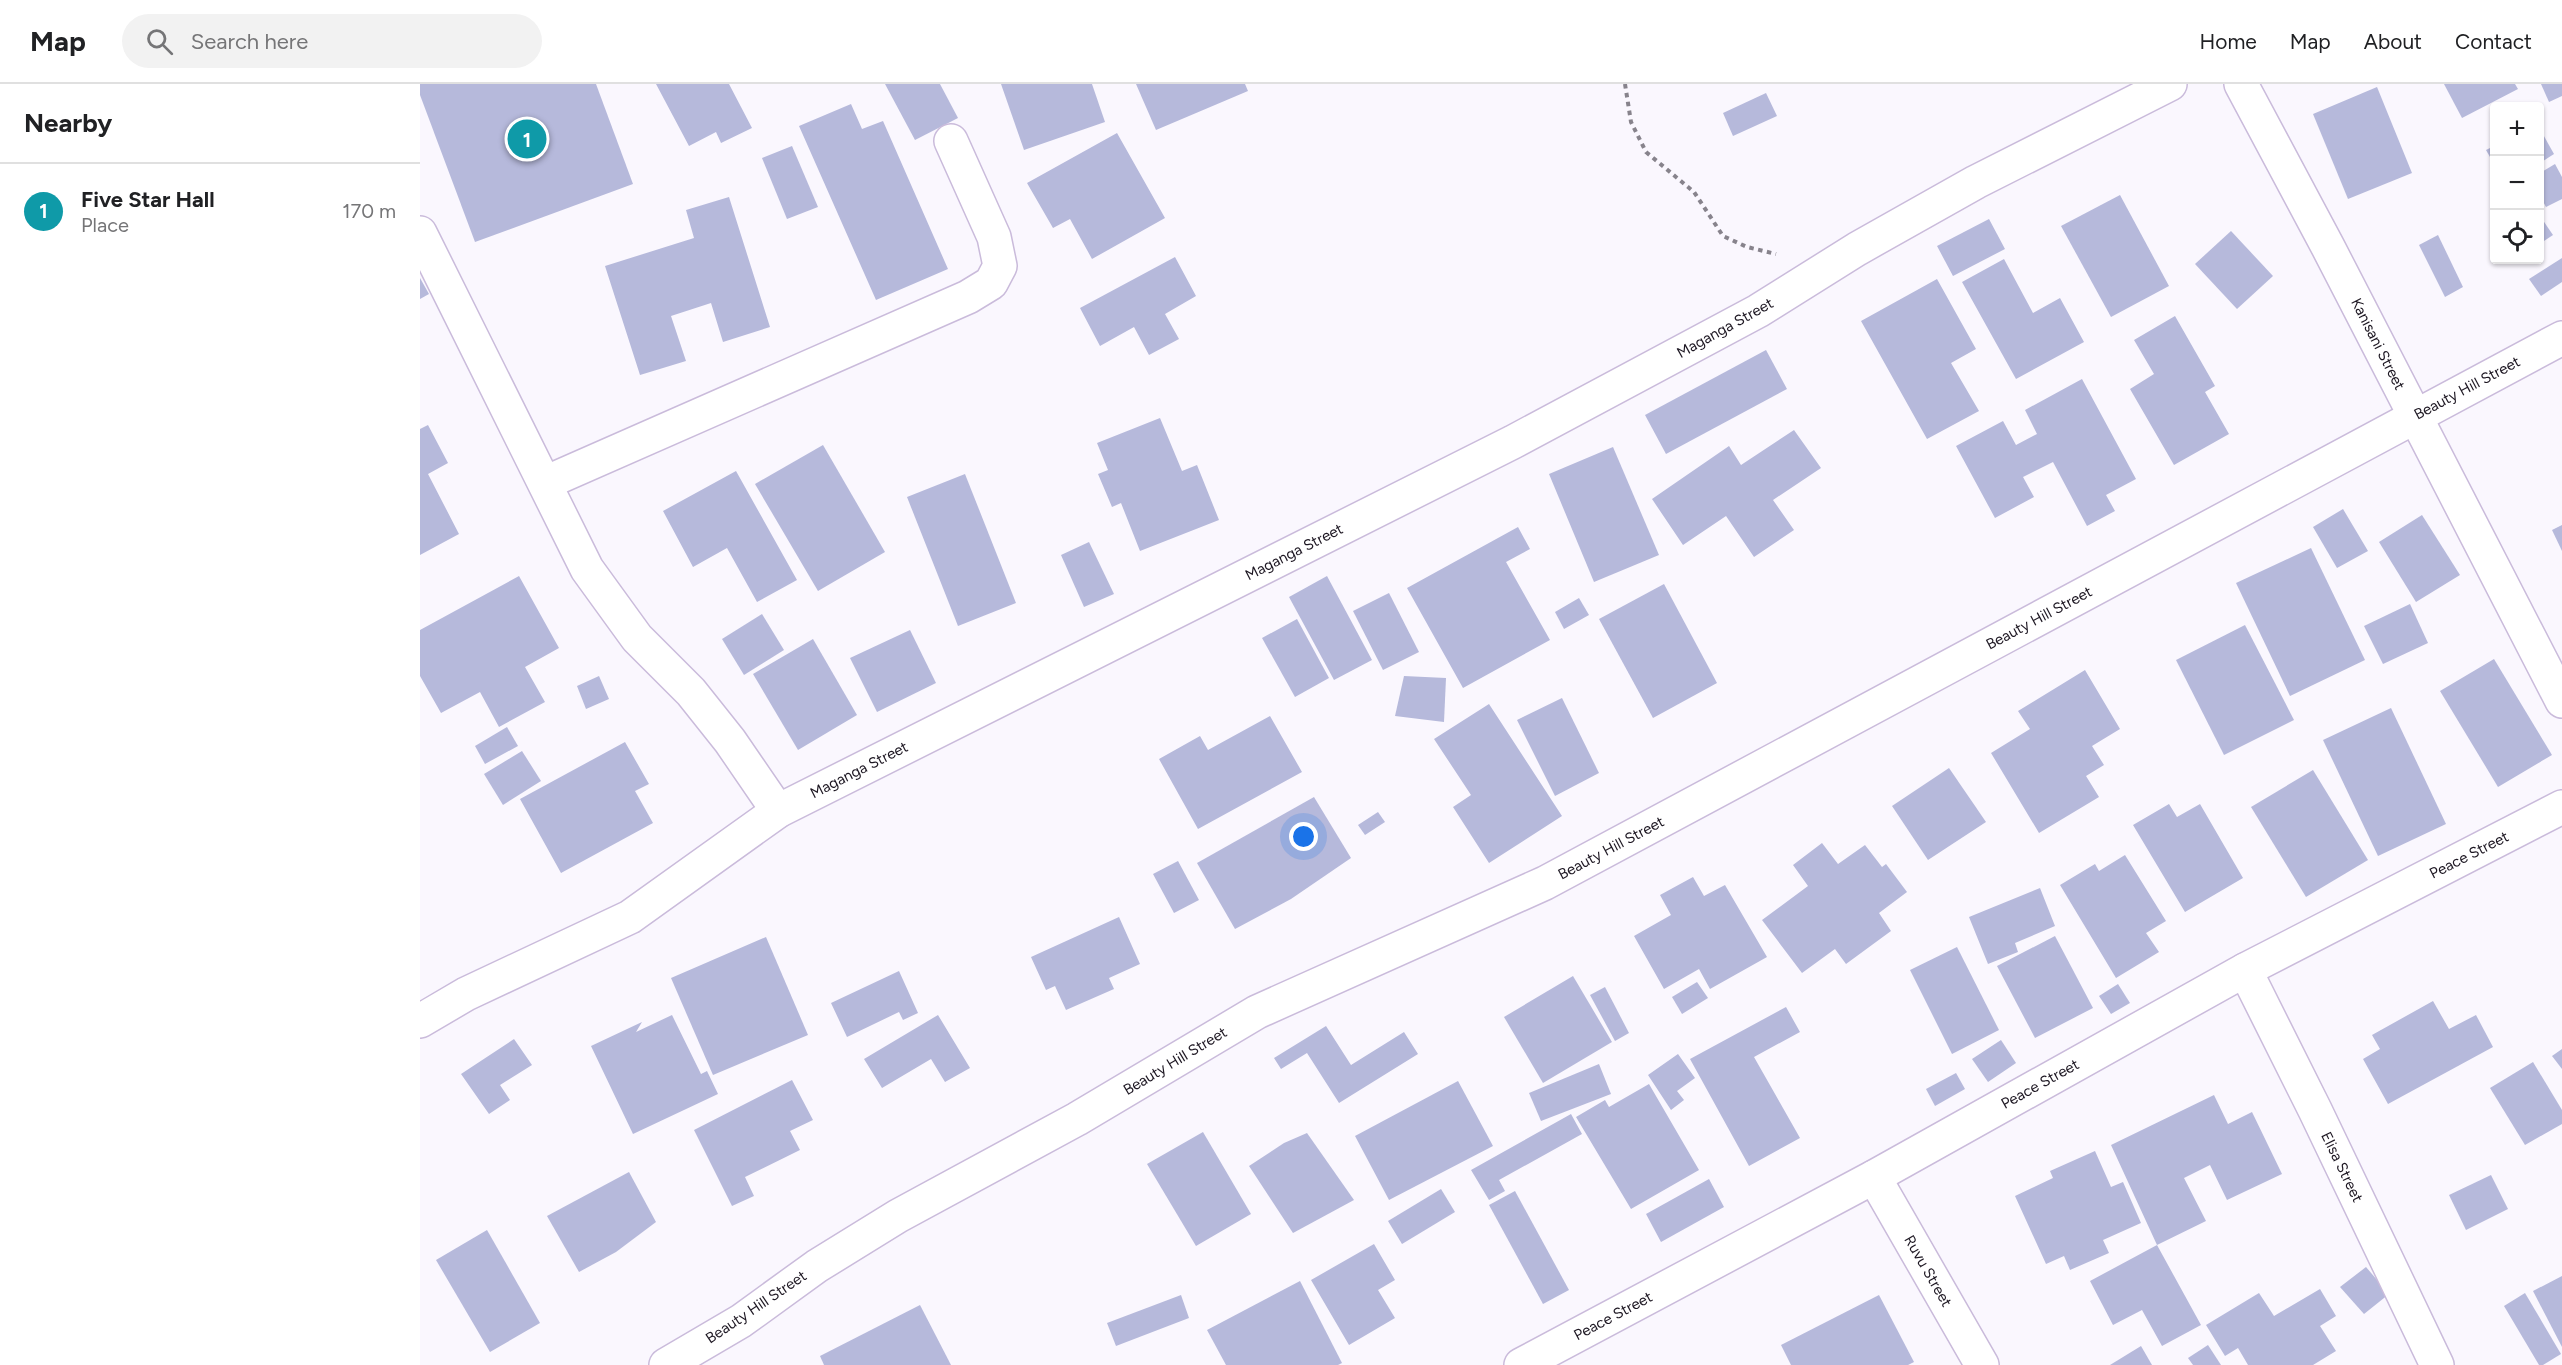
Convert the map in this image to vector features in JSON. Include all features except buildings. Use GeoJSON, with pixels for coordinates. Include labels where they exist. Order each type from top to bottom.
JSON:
{"type":"FeatureCollection","features":[{"type":"Feature","properties":{"kind":"street","name":"Maganga Street"},"geometry":{"type":"LineString","coordinates":[[420,1021],[466,994],[630,917],[778,810],[1513,442],[1758,311],[1857,249],[1976,182],[2170,84]]}},
{"type":"Feature","properties":{"kind":"street","name":"Kanisani Street"},"geometry":{"type":"LineString","coordinates":[[2241,84],[2562,701]]}},
{"type":"Feature","properties":{"kind":"street"},"geometry":{"type":"LineString","coordinates":[[545,483],[968,297],[991,283],[1000,266],[994,237],[951,141]]}},
{"type":"Feature","properties":{"kind":"street"},"geometry":{"type":"LineString","coordinates":[[420,233],[587,569],[637,638],[691,692],[730,741],[778,810]]}},
{"type":"Feature","properties":{"kind":"street","name":"Beauty Hill Street"},"geometry":{"type":"LineString","coordinates":[[666,1365],[741,1321],[817,1266],[898,1216],[1077,1119],[1257,1012],[1545,883],[2562,338]]}},
{"type":"Feature","properties":{"kind":"street","name":"Peace Street"},"geometry":{"type":"LineString","coordinates":[[1521,1365],[1874,1177],[2245,970],[2562,807]]}},
{"type":"Feature","properties":{"kind":"street","name":"Elisa Street"},"geometry":{"type":"LineString","coordinates":[[2245,970],[2437,1365]]}},
{"type":"Feature","properties":{"kind":"street","name":"Ruvu Street"},"geometry":{"type":"LineString","coordinates":[[1874,1177],[1982,1365]]}},
{"type":"Feature","properties":{"kind":"path"},"geometry":{"type":"LineString","coordinates":[[1625,84],[1631,122],[1646,152],[1694,192],[1723,236],[1747,247],[1776,254],[1788,254]]}},
{"type":"Feature","properties":{"kind":"place","name":"Five Star Hall"},"geometry":{"type":"Point","coordinates":[527,139]}}]}
